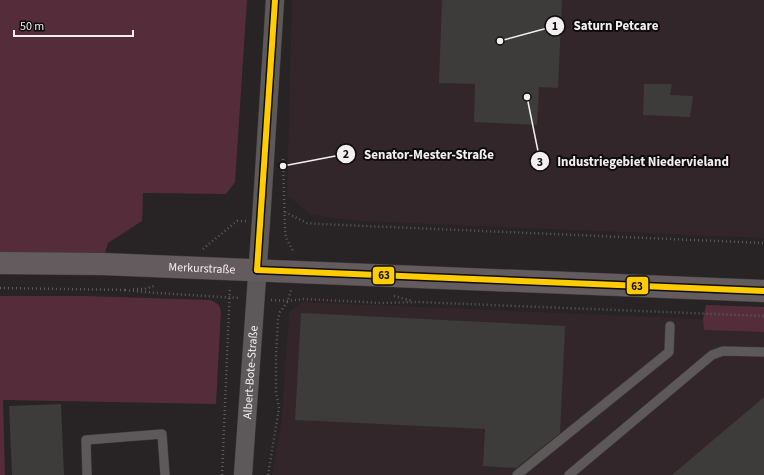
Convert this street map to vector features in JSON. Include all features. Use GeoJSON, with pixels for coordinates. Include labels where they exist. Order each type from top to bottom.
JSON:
{"type":"FeatureCollection","features":[{"type":"Feature","properties":{"kind":"street","name":"Albert-Bote-Straße"},"geometry":{"type":"LineString","coordinates":[[243,475],[275,0]]}},
{"type":"Feature","properties":{"kind":"street","name":"Merkurstraße"},"geometry":{"type":"LineString","coordinates":[[0,263],[102,264],[764,290]]}},
{"type":"Feature","properties":{"kind":"lane"},"geometry":{"type":"LineString","coordinates":[[516,475],[669,352],[670,326]]}},
{"type":"Feature","properties":{"kind":"lane"},"geometry":{"type":"LineString","coordinates":[[569,475],[712,355],[723,351],[764,352]]}},
{"type":"Feature","properties":{"kind":"lane"},"geometry":{"type":"LineString","coordinates":[[87,475],[86,440],[162,434],[165,475]]}},
{"type":"Feature","properties":{"kind":"path"},"geometry":{"type":"LineString","coordinates":[[268,475],[279,408],[276,385],[278,319],[280,312],[288,301],[292,289],[294,254],[286,238],[285,230],[283,152]]}},
{"type":"Feature","properties":{"kind":"path"},"geometry":{"type":"LineString","coordinates":[[285,212],[307,222],[319,224],[764,243]]}},
{"type":"Feature","properties":{"kind":"path"},"geometry":{"type":"LineString","coordinates":[[199,252],[236,221],[261,221]]}},
{"type":"Feature","properties":{"kind":"path"},"geometry":{"type":"LineString","coordinates":[[222,475],[231,269]]}},
{"type":"Feature","properties":{"kind":"path"},"geometry":{"type":"LineString","coordinates":[[0,288],[125,290]]}},
{"type":"Feature","properties":{"kind":"path"},"geometry":{"type":"LineString","coordinates":[[417,302],[764,316]]}},
{"type":"Feature","properties":{"kind":"shaded area"},"geometry":{"type":"Polygon","coordinates":[[[0,0],[247,0],[235,182],[226,194],[143,193],[142,221],[108,243],[105,253],[0,252],[0,0]]]}},
{"type":"Feature","properties":{"kind":"shaded area"},"geometry":{"type":"Polygon","coordinates":[[[292,0],[764,0],[764,238],[359,221],[311,215],[287,195],[292,0]]]}},
{"type":"Feature","properties":{"kind":"shaded area"},"geometry":{"type":"Polygon","coordinates":[[[0,296],[84,296],[210,300],[218,304],[221,310],[216,404],[3,400],[5,475],[0,475],[0,296]]]}},
{"type":"Feature","properties":{"kind":"shaded area"},"geometry":{"type":"Polygon","coordinates":[[[301,302],[703,319],[705,330],[764,332],[764,475],[272,475],[282,418],[289,313],[301,302]]]}},
{"type":"Feature","properties":{"kind":"shaded area"},"geometry":{"type":"Polygon","coordinates":[[[706,305],[764,307],[764,332],[704,330],[703,319],[706,305]]]}},
{"type":"Feature","properties":{"kind":"building"},"geometry":{"type":"Polygon","coordinates":[[[442,0],[562,0],[558,88],[539,87],[537,125],[474,122],[475,84],[439,83],[442,0]]]}},
{"type":"Feature","properties":{"kind":"building"},"geometry":{"type":"Polygon","coordinates":[[[644,84],[672,84],[670,95],[693,96],[690,117],[643,115],[644,84]]]}},
{"type":"Feature","properties":{"kind":"building"},"geometry":{"type":"Polygon","coordinates":[[[301,313],[565,326],[560,433],[516,468],[483,466],[485,429],[295,420],[301,313]]]}},
{"type":"Feature","properties":{"kind":"building"},"geometry":{"type":"Polygon","coordinates":[[[764,397],[764,475],[672,475],[764,397]]]}},
{"type":"Feature","properties":{"kind":"building"},"geometry":{"type":"Polygon","coordinates":[[[61,404],[64,475],[12,475],[9,406],[61,404]]]}},
{"type":"Feature","properties":{"kind":"transit line","name":"63"},"geometry":{"type":"LineString","coordinates":[[257,270],[275,0]]}},
{"type":"Feature","properties":{"kind":"transit line","name":"63"},"geometry":{"type":"LineString","coordinates":[[257,270],[764,291]]}},
{"type":"Feature","properties":{"kind":"place","name":"Saturn Petcare"},"geometry":{"type":"Point","coordinates":[500,41]}},
{"type":"Feature","properties":{"kind":"place","name":"Industriegebiet Niedervieland"},"geometry":{"type":"Point","coordinates":[527,97]}},
{"type":"Feature","properties":{"kind":"place","name":"Senator-Mester-Straße"},"geometry":{"type":"Point","coordinates":[283,166]}}]}
